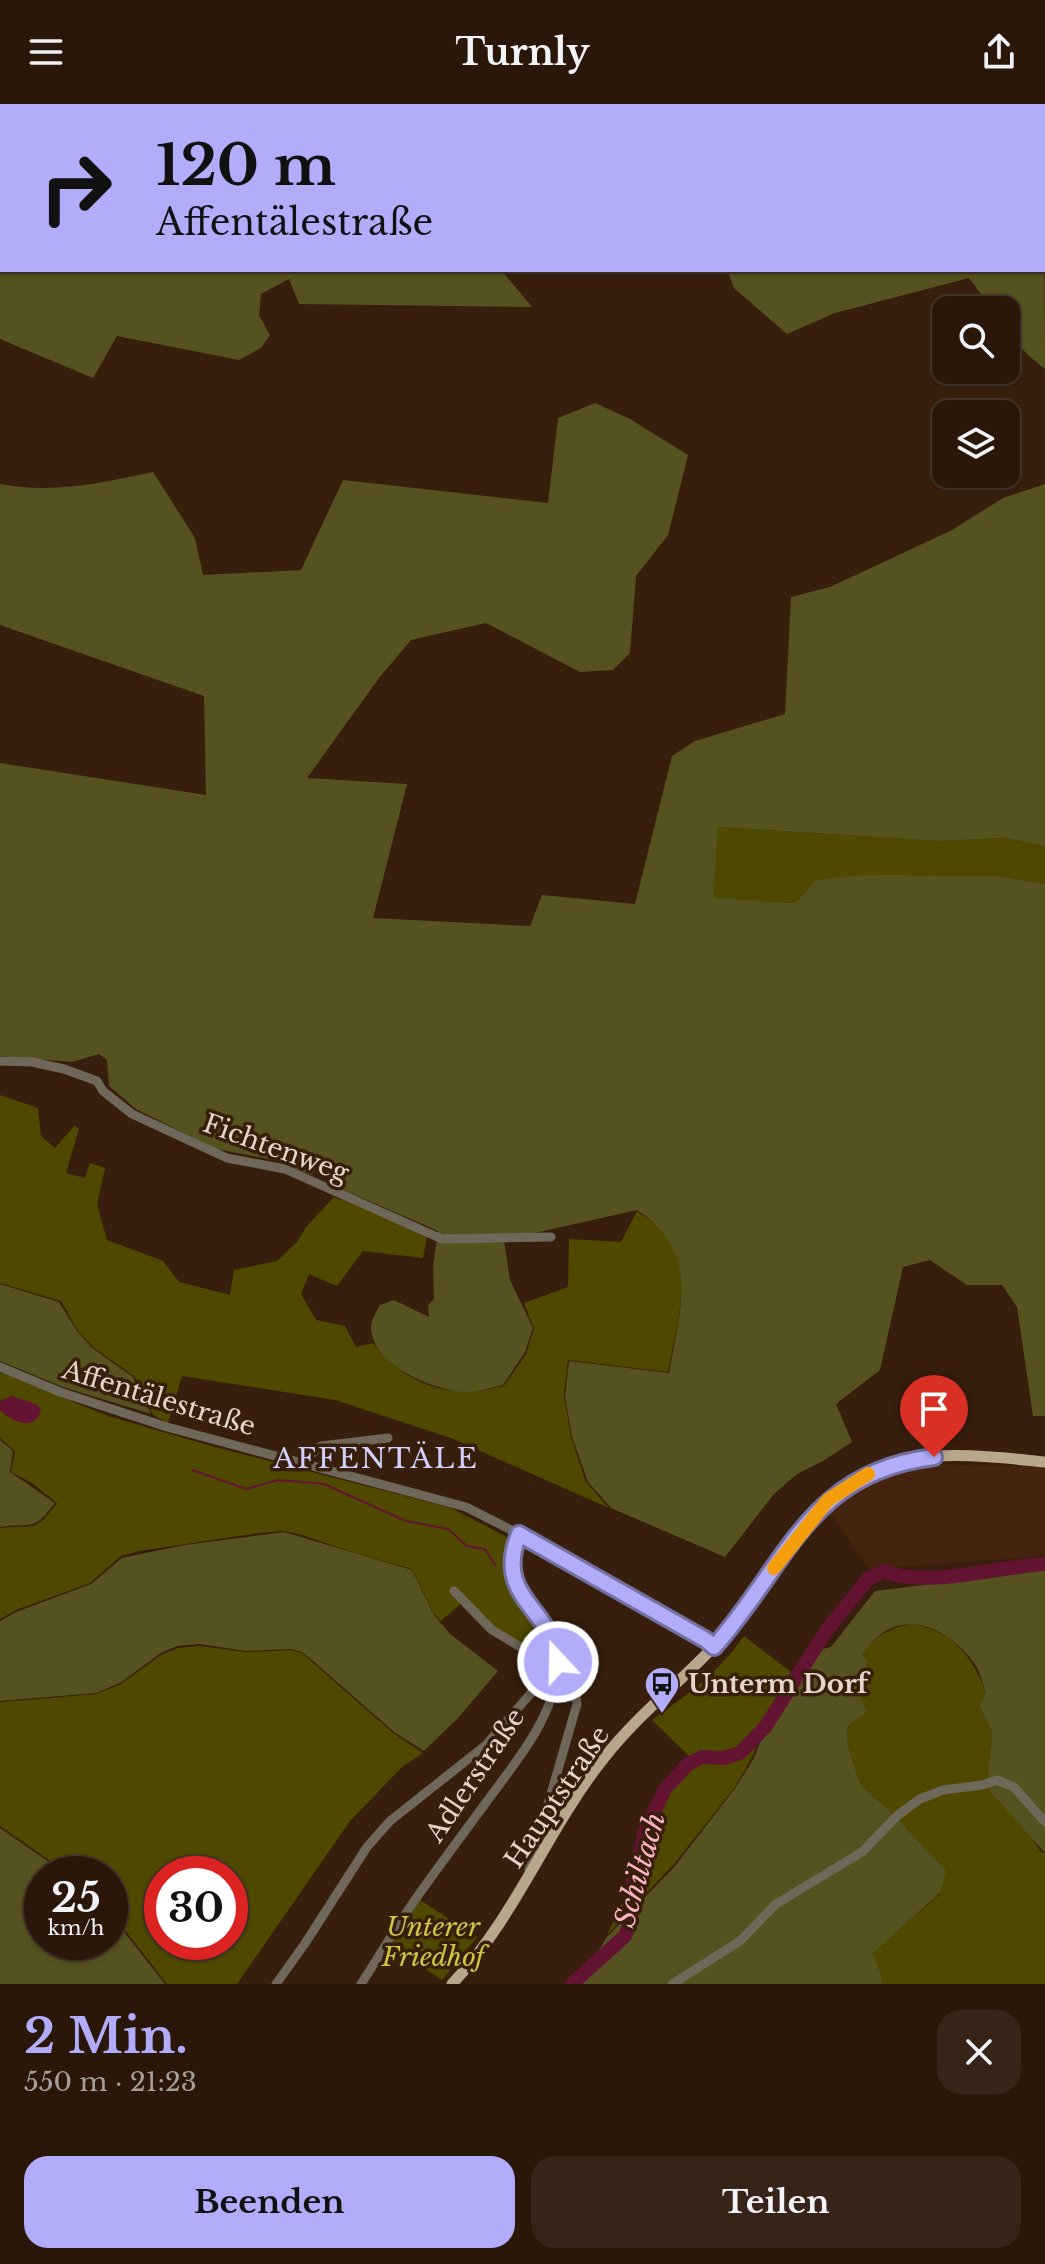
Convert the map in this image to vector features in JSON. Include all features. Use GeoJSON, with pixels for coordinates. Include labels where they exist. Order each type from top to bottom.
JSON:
{"type":"FeatureCollection","features":[{"type":"Feature","properties":{"kind":"main road"},"geometry":{"type":"LineString","coordinates":[[714,1647],[740,1617],[811,1518],[828,1500],[863,1476],[910,1460],[934,1457],[974,1456],[1045,1462]]}},
{"type":"Feature","properties":{"kind":"main road","name":"Hauptstraße"},"geometry":{"type":"LineString","coordinates":[[452,1984],[491,1938],[603,1758],[714,1647]]}},
{"type":"Feature","properties":{"kind":"street","name":"Fichtenweg"},"geometry":{"type":"LineString","coordinates":[[0,1061],[32,1062],[97,1081],[103,1091],[132,1114],[227,1158],[285,1169],[442,1239],[551,1237]]}},
{"type":"Feature","properties":{"kind":"street","name":"Affentälestraße"},"geometry":{"type":"LineString","coordinates":[[0,1367],[107,1408],[466,1507],[519,1534],[714,1647]]}},
{"type":"Feature","properties":{"kind":"street"},"geometry":{"type":"LineString","coordinates":[[307,1465],[310,1455],[321,1446],[388,1438]]}},
{"type":"Feature","properties":{"kind":"street"},"geometry":{"type":"LineString","coordinates":[[276,1984],[367,1847],[390,1821],[486,1745],[558,1662],[557,1650],[548,1632],[519,1592],[513,1577],[513,1550],[519,1534]]}},
{"type":"Feature","properties":{"kind":"street"},"geometry":{"type":"LineString","coordinates":[[454,1591],[492,1630],[542,1660],[568,1667],[575,1678],[577,1704],[525,1882]]}},
{"type":"Feature","properties":{"kind":"street","name":"Adlerstraße"},"geometry":{"type":"LineString","coordinates":[[361,1984],[414,1901],[519,1757],[548,1704],[558,1662]]}},
{"type":"Feature","properties":{"kind":"street"},"geometry":{"type":"LineString","coordinates":[[672,1984],[740,1941],[776,1904],[862,1852],[898,1815],[920,1799],[961,1786],[982,1785],[997,1780],[1014,1787],[1045,1822]]}},
{"type":"Feature","properties":{"kind":"shaded area"},"geometry":{"type":"Polygon","coordinates":[[[0,272],[503,272],[532,307],[299,304],[289,279],[261,294],[259,315],[270,335],[261,348],[239,360],[117,336],[93,378],[0,339],[0,272]]]}},
{"type":"Feature","properties":{"kind":"shaded area"},"geometry":{"type":"Polygon","coordinates":[[[728,272],[1045,272],[1045,369],[1020,345],[1020,296],[982,296],[969,278],[835,313],[787,334],[734,288],[728,272]]]}},
{"type":"Feature","properties":{"kind":"shaded area"},"geometry":{"type":"Polygon","coordinates":[[[595,403],[630,419],[688,455],[668,535],[636,576],[630,653],[613,670],[580,672],[486,623],[411,640],[379,678],[307,778],[407,784],[373,918],[530,926],[542,895],[635,904],[672,756],[695,741],[785,714],[791,597],[830,587],[952,530],[1003,498],[1045,484],[1045,846],[1005,838],[938,841],[718,827],[714,898],[796,903],[815,880],[864,875],[999,876],[1045,884],[1045,1416],[1033,1416],[1017,1307],[1002,1285],[967,1285],[930,1260],[903,1267],[880,1370],[836,1404],[852,1442],[797,1474],[774,1494],[725,1557],[611,1508],[588,1482],[572,1437],[565,1396],[569,1361],[669,1373],[681,1305],[678,1263],[671,1244],[657,1226],[637,1210],[504,1240],[510,1280],[533,1328],[525,1352],[503,1385],[479,1391],[455,1391],[415,1378],[390,1362],[374,1341],[371,1328],[380,1305],[394,1300],[429,1317],[428,1305],[434,1299],[433,1267],[438,1231],[337,1187],[344,1177],[319,1165],[311,1175],[274,1160],[216,1149],[136,1109],[109,1086],[107,1060],[99,1054],[72,1062],[0,1056],[0,763],[206,795],[204,696],[0,625],[0,484],[58,487],[153,472],[195,538],[203,575],[301,570],[343,480],[548,503],[558,418],[595,403]]]}},
{"type":"Feature","properties":{"kind":"shaded area"},"geometry":{"type":"Polygon","coordinates":[[[0,1284],[59,1302],[92,1348],[133,1377],[151,1414],[63,1387],[0,1361],[0,1284]]]}},
{"type":"Feature","properties":{"kind":"shaded area"},"geometry":{"type":"Polygon","coordinates":[[[11,1396],[36,1404],[41,1409],[35,1421],[17,1421],[0,1410],[0,1401],[11,1396]]]}},
{"type":"Feature","properties":{"kind":"shaded area"},"geometry":{"type":"Polygon","coordinates":[[[0,1440],[13,1451],[10,1472],[55,1503],[36,1522],[0,1527],[0,1440]]]}},
{"type":"Feature","properties":{"kind":"shaded area"},"geometry":{"type":"Polygon","coordinates":[[[937,1464],[1045,1467],[1045,1556],[870,1569],[828,1510],[868,1482],[912,1468],[937,1464]]]}},
{"type":"Feature","properties":{"kind":"shaded area"},"geometry":{"type":"Polygon","coordinates":[[[284,1532],[412,1570],[434,1615],[450,1634],[498,1671],[458,1718],[424,1751],[394,1732],[302,1652],[291,1649],[246,1651],[199,1644],[177,1646],[161,1653],[120,1683],[96,1693],[0,1701],[0,1621],[91,1584],[122,1558],[185,1545],[284,1532]]]}},
{"type":"Feature","properties":{"kind":"shaded area"},"geometry":{"type":"Polygon","coordinates":[[[1045,1570],[1045,1853],[991,1792],[988,1769],[992,1732],[979,1706],[986,1692],[974,1663],[949,1638],[928,1627],[905,1624],[894,1627],[880,1635],[861,1655],[868,1659],[859,1694],[867,1712],[847,1727],[848,1746],[861,1786],[886,1807],[946,1871],[940,1893],[873,1953],[883,1981],[881,1984],[578,1984],[607,1937],[675,1866],[736,1787],[754,1758],[772,1711],[795,1670],[815,1651],[831,1647],[875,1591],[1045,1570]]]}},
{"type":"Feature","properties":{"kind":"shaded area"},"geometry":{"type":"Polygon","coordinates":[[[0,1828],[40,1856],[24,1856],[24,1960],[128,1960],[128,1937],[165,1984],[0,1984],[0,1828]]]}},
{"type":"Feature","properties":{"kind":"green space"},"geometry":{"type":"Polygon","coordinates":[[[718,827],[938,841],[1005,838],[1045,846],[1045,884],[999,876],[963,878],[797,903],[714,899],[718,827]]]}},
{"type":"Feature","properties":{"kind":"green space"},"geometry":{"type":"Polygon","coordinates":[[[0,1095],[38,1108],[41,1136],[55,1148],[74,1126],[79,1128],[66,1173],[85,1178],[90,1163],[105,1168],[97,1204],[107,1240],[163,1261],[179,1282],[230,1295],[234,1270],[277,1261],[334,1197],[405,1224],[427,1236],[423,1258],[363,1251],[337,1286],[309,1274],[301,1294],[316,1320],[345,1326],[356,1347],[373,1343],[386,1358],[416,1380],[449,1390],[485,1390],[504,1386],[526,1354],[534,1329],[524,1303],[568,1287],[569,1239],[621,1242],[637,1211],[666,1235],[679,1267],[680,1302],[668,1372],[568,1360],[564,1395],[571,1437],[586,1482],[609,1508],[451,1438],[335,1400],[182,1376],[168,1423],[153,1415],[135,1377],[93,1347],[78,1331],[61,1301],[0,1283],[0,1095]]]}},
{"type":"Feature","properties":{"kind":"green space"},"geometry":{"type":"Polygon","coordinates":[[[0,1372],[108,1416],[451,1508],[505,1536],[509,1544],[507,1563],[512,1586],[545,1632],[554,1653],[548,1658],[542,1657],[488,1624],[465,1600],[441,1621],[434,1614],[412,1569],[283,1531],[121,1556],[90,1583],[16,1610],[0,1619],[0,1528],[37,1524],[57,1503],[32,1483],[11,1472],[15,1451],[0,1438],[0,1372]]]}},
{"type":"Feature","properties":{"kind":"green space"},"geometry":{"type":"Polygon","coordinates":[[[912,1624],[939,1633],[959,1647],[974,1667],[986,1692],[979,1706],[992,1732],[988,1769],[1041,1852],[1045,1853],[1045,1984],[881,1984],[883,1981],[872,1953],[940,1894],[886,1807],[861,1786],[848,1746],[847,1727],[867,1712],[859,1695],[868,1659],[860,1655],[883,1634],[912,1624]]]}},
{"type":"Feature","properties":{"kind":"green space"},"geometry":{"type":"Polygon","coordinates":[[[744,1636],[791,1672],[735,1787],[674,1864],[607,1935],[661,1801],[682,1773],[696,1763],[652,1720],[713,1672],[744,1636]]]}},
{"type":"Feature","properties":{"kind":"green space"},"geometry":{"type":"Polygon","coordinates":[[[199,1646],[246,1652],[291,1650],[302,1653],[393,1733],[423,1753],[402,1767],[350,1821],[237,1984],[167,1984],[148,1960],[248,1960],[248,1856],[144,1856],[144,1955],[128,1934],[128,1856],[43,1856],[0,1826],[0,1702],[96,1694],[121,1684],[161,1655],[178,1648],[199,1646]]]}},
{"type":"Feature","properties":{"kind":"green space","name":"Unterer Friedhof"},"geometry":{"type":"Polygon","coordinates":[[[420,1900],[477,1937],[442,1980],[390,1946],[420,1900]]]}},
{"type":"Feature","properties":{"kind":"waterway"},"geometry":{"type":"LineString","coordinates":[[192,1470],[246,1489],[278,1480],[324,1484],[406,1521],[448,1529],[467,1546],[485,1549],[495,1565]]}},
{"type":"Feature","properties":{"kind":"waterway","name":"Schiltach"},"geometry":{"type":"LineString","coordinates":[[572,1984],[625,1936],[631,1921],[631,1891],[645,1831],[665,1789],[688,1764],[702,1757],[724,1758],[740,1753],[766,1726],[826,1631],[868,1579],[884,1571],[921,1578],[1045,1564]]}},
{"type":"Feature","properties":{"kind":"slow traffic"},"geometry":{"type":"LineString","coordinates":[[774,1568],[828,1500],[868,1474]]}},
{"type":"Feature","properties":{"kind":"place","name":"Unterm Dorf"},"geometry":{"type":"Point","coordinates":[662,1715]}},
{"type":"Feature","properties":{"kind":"district","name":"AFFENTÄLE"},"geometry":{"type":"Point","coordinates":[376,1458]}},
{"type":"Feature","properties":{"kind":"route"},"geometry":{"type":"LineString","coordinates":[[558,1662],[557,1650],[548,1632],[519,1592],[513,1577],[511,1562],[519,1534],[714,1647],[740,1617],[811,1518],[828,1500],[863,1476],[884,1467],[934,1457]]}}]}
